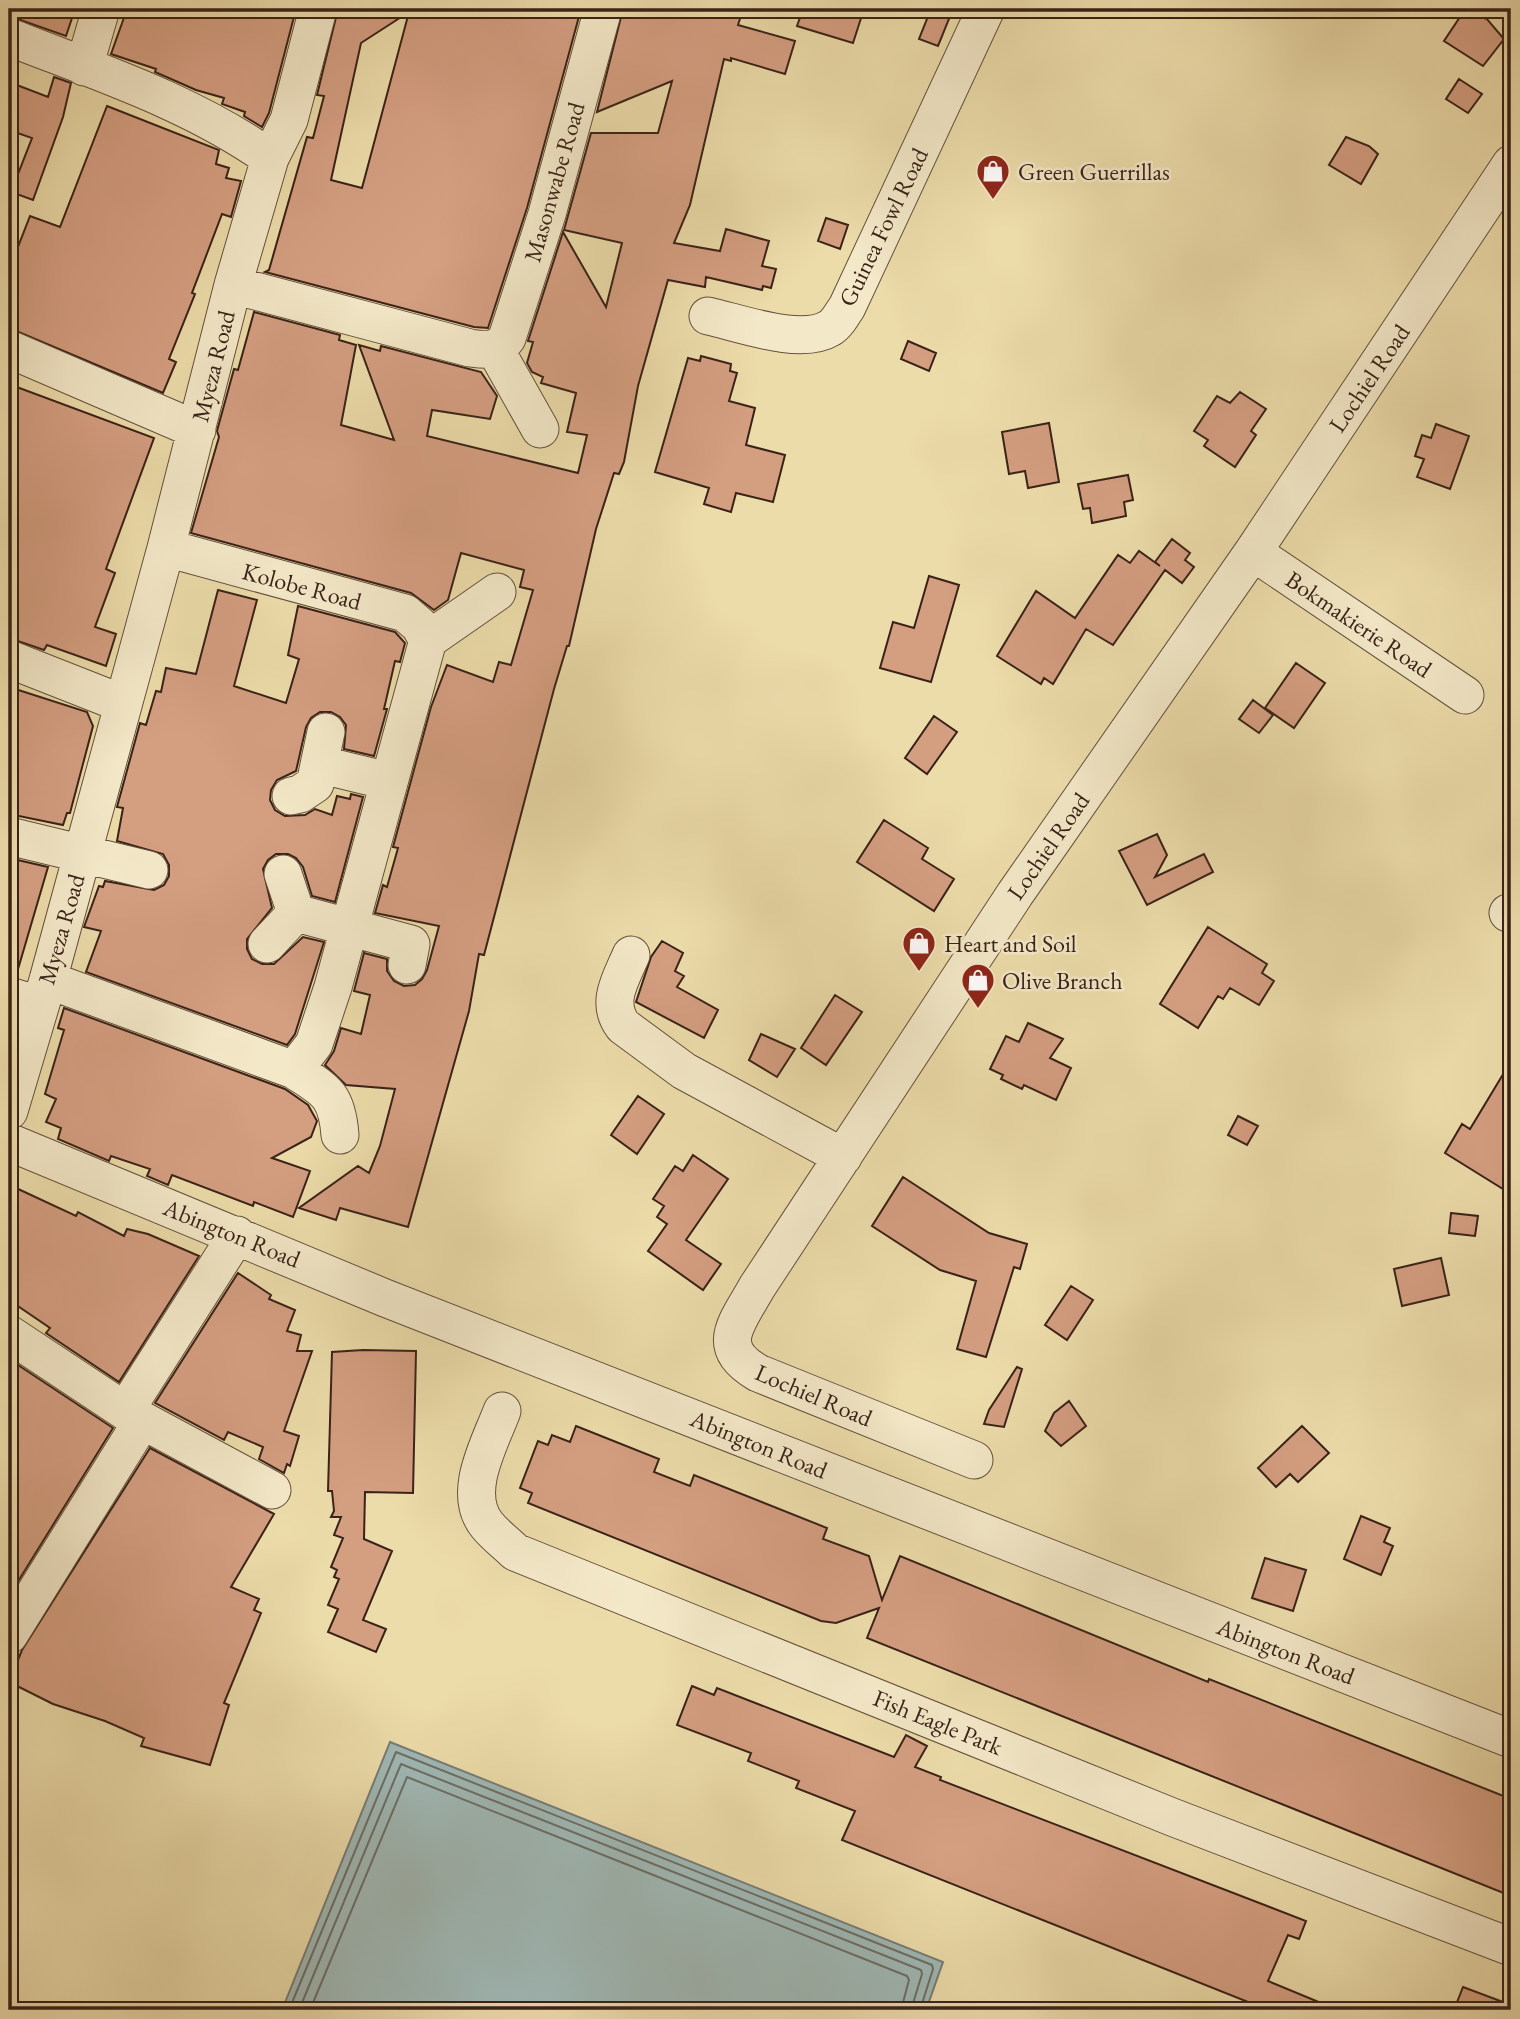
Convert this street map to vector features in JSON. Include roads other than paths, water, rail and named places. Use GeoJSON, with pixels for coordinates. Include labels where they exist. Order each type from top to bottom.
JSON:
{"type":"FeatureCollection","features":[{"type":"Feature","properties":{"kind":"street"},"geometry":{"type":"LineString","coordinates":[[84,67],[101,9]]}},
{"type":"Feature","properties":{"kind":"street","name":"Myeza Road"},"geometry":{"type":"LineString","coordinates":[[9,1111],[32,994],[82,853],[121,703],[166,548],[233,285],[270,158],[289,120],[318,9]]}},
{"type":"Feature","properties":{"kind":"street","name":"Masonwabe Road"},"geometry":{"type":"LineString","coordinates":[[495,349],[507,338],[547,214],[603,9]]}},
{"type":"Feature","properties":{"kind":"street","name":"Guinea Fowl Road"},"geometry":{"type":"LineString","coordinates":[[708,316],[778,333],[811,335],[833,327],[847,307],[986,9]]}},
{"type":"Feature","properties":{"kind":"street"},"geometry":{"type":"LineString","coordinates":[[9,37],[207,118],[270,158]]}},
{"type":"Feature","properties":{"kind":"street","name":"Lochiel Road"},"geometry":{"type":"LineString","coordinates":[[974,1460],[758,1373],[741,1363],[734,1353],[731,1342],[735,1327],[757,1287],[1015,894],[1253,552],[1511,164]]}},
{"type":"Feature","properties":{"kind":"street"},"geometry":{"type":"LineString","coordinates":[[233,285],[461,345],[495,349],[540,429]]}},
{"type":"Feature","properties":{"kind":"street"},"geometry":{"type":"LineString","coordinates":[[9,349],[197,430]]}},
{"type":"Feature","properties":{"kind":"street","name":"Kolobe Road"},"geometry":{"type":"LineString","coordinates":[[166,548],[405,613],[419,625],[428,640]]}},
{"type":"Feature","properties":{"kind":"street","name":"Bokmakierie Road"},"geometry":{"type":"LineString","coordinates":[[1253,552],[1465,695]]}},
{"type":"Feature","properties":{"kind":"street"},"geometry":{"type":"LineString","coordinates":[[294,1070],[314,1044],[349,929],[428,640],[496,592]]}},
{"type":"Feature","properties":{"kind":"street"},"geometry":{"type":"LineString","coordinates":[[9,659],[121,703]]}},
{"type":"Feature","properties":{"kind":"street"},"geometry":{"type":"LineString","coordinates":[[290,796],[300,794],[315,784],[324,748],[388,781]]}},
{"type":"Feature","properties":{"kind":"street","name":"Myeza Road"},"geometry":{"type":"LineString","coordinates":[[9,836],[149,870]]}},
{"type":"Feature","properties":{"kind":"street"},"geometry":{"type":"LineString","coordinates":[[283,874],[296,913]]}},
{"type":"Feature","properties":{"kind":"street"},"geometry":{"type":"LineString","coordinates":[[296,913],[411,946]]}},
{"type":"Feature","properties":{"kind":"street"},"geometry":{"type":"LineString","coordinates":[[267,944],[296,913]]}},
{"type":"Feature","properties":{"kind":"street"},"geometry":{"type":"LineString","coordinates":[[631,955],[614,996],[615,1017],[623,1026],[684,1071],[843,1157]]}},
{"type":"Feature","properties":{"kind":"street"},"geometry":{"type":"LineString","coordinates":[[32,994],[294,1070],[326,1090],[333,1099],[340,1135]]}},
{"type":"Feature","properties":{"kind":"street","name":"Abington Road"},"geometry":{"type":"LineString","coordinates":[[9,1142],[409,1308],[1511,1739]]}},
{"type":"Feature","properties":{"kind":"street"},"geometry":{"type":"LineString","coordinates":[[9,1635],[237,1235]]}},
{"type":"Feature","properties":{"kind":"street"},"geometry":{"type":"LineString","coordinates":[[9,1334],[133,1416],[272,1490]]}},
{"type":"Feature","properties":{"kind":"street","name":"Fish Eagle Park"},"geometry":{"type":"LineString","coordinates":[[502,1411],[481,1466],[476,1499],[485,1523],[515,1552],[1172,1817],[1511,1947]]}},
{"type":"Feature","properties":{"kind":"water"},"geometry":{"type":"Polygon","coordinates":[[[390,1742],[943,1962],[926,2010],[282,2010],[390,1742]]]}},
{"type":"Feature","properties":{"kind":"place","name":"Green Guerrillas"},"geometry":{"type":"Point","coordinates":[993,201]}},
{"type":"Feature","properties":{"kind":"place","name":"Heart and Soil"},"geometry":{"type":"Point","coordinates":[919,973]}},
{"type":"Feature","properties":{"kind":"place","name":"Olive Branch"},"geometry":{"type":"Point","coordinates":[978,1010]}}]}
